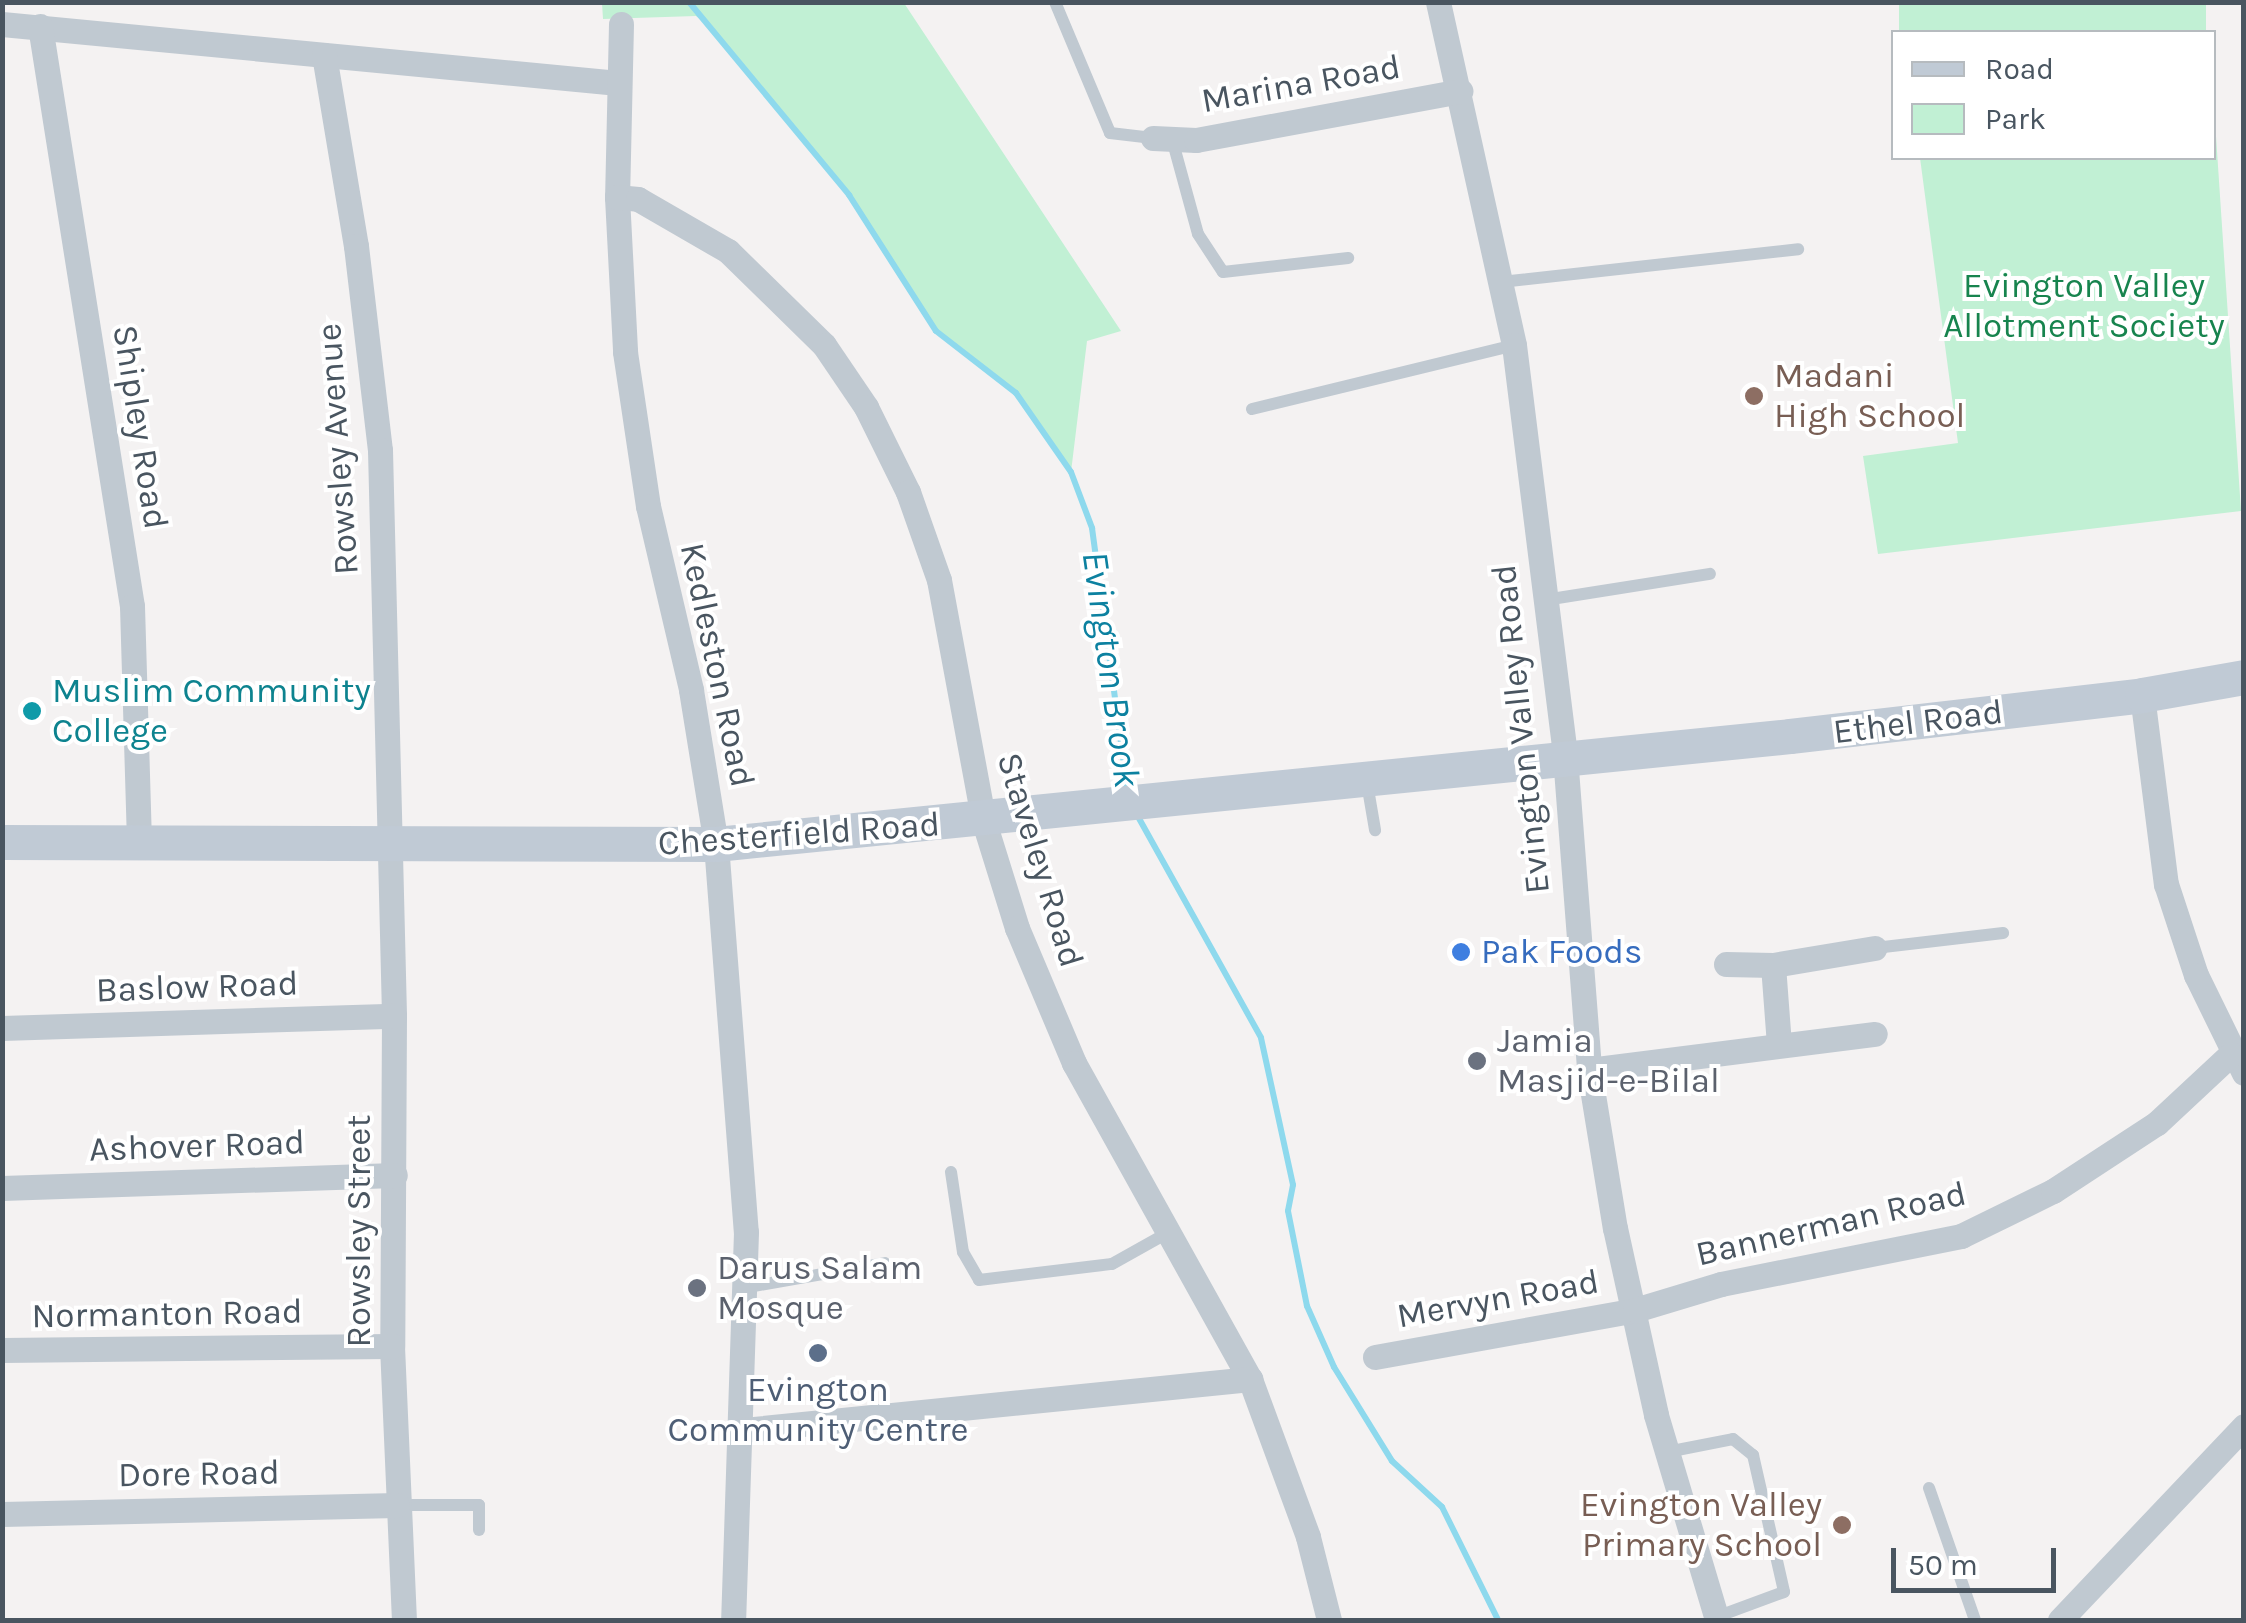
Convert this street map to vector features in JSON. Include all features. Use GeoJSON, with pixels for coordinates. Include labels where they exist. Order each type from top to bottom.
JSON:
{"type":"FeatureCollection","features":[{"type":"Feature","properties":{"kind":"street","name":"Evington Valley Road"},"geometry":{"type":"LineString","coordinates":[[1438,2],[1514,345],[1542,600],[1578,755],[1589,1070],[1634,1310],[1667,1452],[1716,1619]]}},
{"type":"Feature","properties":{"kind":"street"},"geometry":{"type":"LineString","coordinates":[[2,24],[618,82]]}},
{"type":"Feature","properties":{"kind":"street","name":"Kedleston Road"},"geometry":{"type":"LineString","coordinates":[[621,24],[617,197],[625,352],[648,506],[692,690],[716,844],[748,1287],[733,1620]]}},
{"type":"Feature","properties":{"kind":"street","name":"Shipley Road"},"geometry":{"type":"LineString","coordinates":[[40,26],[132,606],[139,842]]}},
{"type":"Feature","properties":{"kind":"street","name":"Rowsley Avenue"},"geometry":{"type":"LineString","coordinates":[[324,54],[356,246],[380,450],[388,842]]}},
{"type":"Feature","properties":{"kind":"street","name":"Marina Road"},"geometry":{"type":"LineString","coordinates":[[1163,139],[1460,91]]}},
{"type":"Feature","properties":{"kind":"street","name":"Staveley Road"},"geometry":{"type":"LineString","coordinates":[[617,197],[638,198],[728,251],[824,346],[866,407],[908,492],[939,580],[984,822],[1017,928],[1074,1064],[1250,1379],[1308,1537],[1330,1620]]}},
{"type":"Feature","properties":{"kind":"street","name":"Ethel Road"},"geometry":{"type":"LineString","coordinates":[[1578,755],[2142,696],[2244,677]]}},
{"type":"Feature","properties":{"kind":"street"},"geometry":{"type":"LineString","coordinates":[[2142,696],[2166,884],[2237,1063]]}},
{"type":"Feature","properties":{"kind":"street","name":"Chesterfield Road"},"geometry":{"type":"LineString","coordinates":[[2,842],[716,844],[984,822],[1366,775],[1578,755]]}},
{"type":"Feature","properties":{"kind":"street","name":"Rowsley Street"},"geometry":{"type":"LineString","coordinates":[[388,842],[394,1016],[392,1346],[404,1620]]}},
{"type":"Feature","properties":{"kind":"street"},"geometry":{"type":"LineString","coordinates":[[1726,964],[1772,965],[1875,948]]}},
{"type":"Feature","properties":{"kind":"street"},"geometry":{"type":"LineString","coordinates":[[1772,965],[1779,1045]]}},
{"type":"Feature","properties":{"kind":"street","name":"Baslow Road"},"geometry":{"type":"LineString","coordinates":[[2,1028],[394,1016]]}},
{"type":"Feature","properties":{"kind":"street"},"geometry":{"type":"LineString","coordinates":[[1589,1070],[1875,1034]]}},
{"type":"Feature","properties":{"kind":"street","name":"Bannerman Road"},"geometry":{"type":"LineString","coordinates":[[1634,1310],[1720,1284],[1961,1236],[2053,1191],[2157,1124],[2237,1063]]}},
{"type":"Feature","properties":{"kind":"street","name":"Ashover Road"},"geometry":{"type":"LineString","coordinates":[[2,1188],[395,1175]]}},
{"type":"Feature","properties":{"kind":"street","name":"Mervyn Road"},"geometry":{"type":"LineString","coordinates":[[1375,1357],[1634,1310]]}},
{"type":"Feature","properties":{"kind":"street","name":"Normanton Road"},"geometry":{"type":"LineString","coordinates":[[2,1350],[392,1346]]}},
{"type":"Feature","properties":{"kind":"street"},"geometry":{"type":"LineString","coordinates":[[743,1430],[1250,1379]]}},
{"type":"Feature","properties":{"kind":"street"},"geometry":{"type":"LineString","coordinates":[[2060,1620],[2244,1426]]}},
{"type":"Feature","properties":{"kind":"street","name":"Dore Road"},"geometry":{"type":"LineString","coordinates":[[2,1514],[397,1505]]}},
{"type":"Feature","properties":{"kind":"lane"},"geometry":{"type":"LineString","coordinates":[[1055,2],[1110,132],[1163,139],[1198,234],[1223,272],[1348,258]]}},
{"type":"Feature","properties":{"kind":"lane"},"geometry":{"type":"LineString","coordinates":[[1501,282],[1798,249]]}},
{"type":"Feature","properties":{"kind":"lane"},"geometry":{"type":"LineString","coordinates":[[1252,410],[1514,345]]}},
{"type":"Feature","properties":{"kind":"lane"},"geometry":{"type":"LineString","coordinates":[[1542,600],[1710,574]]}},
{"type":"Feature","properties":{"kind":"lane"},"geometry":{"type":"LineString","coordinates":[[1366,775],[1374,830]]}},
{"type":"Feature","properties":{"kind":"lane"},"geometry":{"type":"LineString","coordinates":[[1875,948],[2003,933]]}},
{"type":"Feature","properties":{"kind":"lane"},"geometry":{"type":"LineString","coordinates":[[951,1172],[962,1252],[979,1280],[1112,1264],[1169,1232]]}},
{"type":"Feature","properties":{"kind":"lane"},"geometry":{"type":"LineString","coordinates":[[748,1287],[885,1263]]}},
{"type":"Feature","properties":{"kind":"lane"},"geometry":{"type":"LineString","coordinates":[[1667,1452],[1733,1439],[1753,1455],[1784,1592],[1716,1619]]}},
{"type":"Feature","properties":{"kind":"lane"},"geometry":{"type":"LineString","coordinates":[[1929,1488],[1975,1620]]}},
{"type":"Feature","properties":{"kind":"lane"},"geometry":{"type":"LineString","coordinates":[[397,1505],[479,1505],[479,1530]]}},
{"type":"Feature","properties":{"kind":"green space"},"geometry":{"type":"Polygon","coordinates":[[[602,3],[904,3],[1121,331],[1087,341],[1071,472],[1016,393],[936,331],[849,195],[716,32],[696,16],[603,19],[602,3]]]}},
{"type":"Feature","properties":{"kind":"green space"},"geometry":{"type":"Polygon","coordinates":[[[1899,3],[2206,3],[2206,30],[1899,30],[1899,3]]]}},
{"type":"Feature","properties":{"kind":"green space","name":"Evington Valley Allotment Society"},"geometry":{"type":"Polygon","coordinates":[[[2216,136],[2241,511],[1878,554],[1863,456],[1958,443],[1920,160],[2216,160],[2216,136]]]}},
{"type":"Feature","properties":{"kind":"waterway","name":"Evington Brook"},"geometry":{"type":"LineString","coordinates":[[689,2],[849,195],[936,331],[1016,393],[1071,472],[1092,528],[1128,793]]}},
{"type":"Feature","properties":{"kind":"waterway","name":"Evington Brook"},"geometry":{"type":"LineString","coordinates":[[1136,813],[1261,1038],[1293,1185],[1288,1211],[1307,1306],[1334,1367],[1392,1461],[1442,1507],[1498,1620]]}},
{"type":"Feature","properties":{"kind":"place","name":"Madani High School"},"geometry":{"type":"Point","coordinates":[1754,396]}},
{"type":"Feature","properties":{"kind":"place","name":"Muslim Community College"},"geometry":{"type":"Point","coordinates":[32,711]}},
{"type":"Feature","properties":{"kind":"place","name":"Pak Foods"},"geometry":{"type":"Point","coordinates":[1461,952]}},
{"type":"Feature","properties":{"kind":"place","name":"Jamia Masjid-e-Bilal"},"geometry":{"type":"Point","coordinates":[1477,1061]}},
{"type":"Feature","properties":{"kind":"place","name":"Darus Salam Mosque"},"geometry":{"type":"Point","coordinates":[697,1288]}},
{"type":"Feature","properties":{"kind":"place","name":"Evington Community Centre"},"geometry":{"type":"Point","coordinates":[818,1353]}},
{"type":"Feature","properties":{"kind":"place","name":"Evington Valley Primary School"},"geometry":{"type":"Point","coordinates":[1842,1525]}}]}
